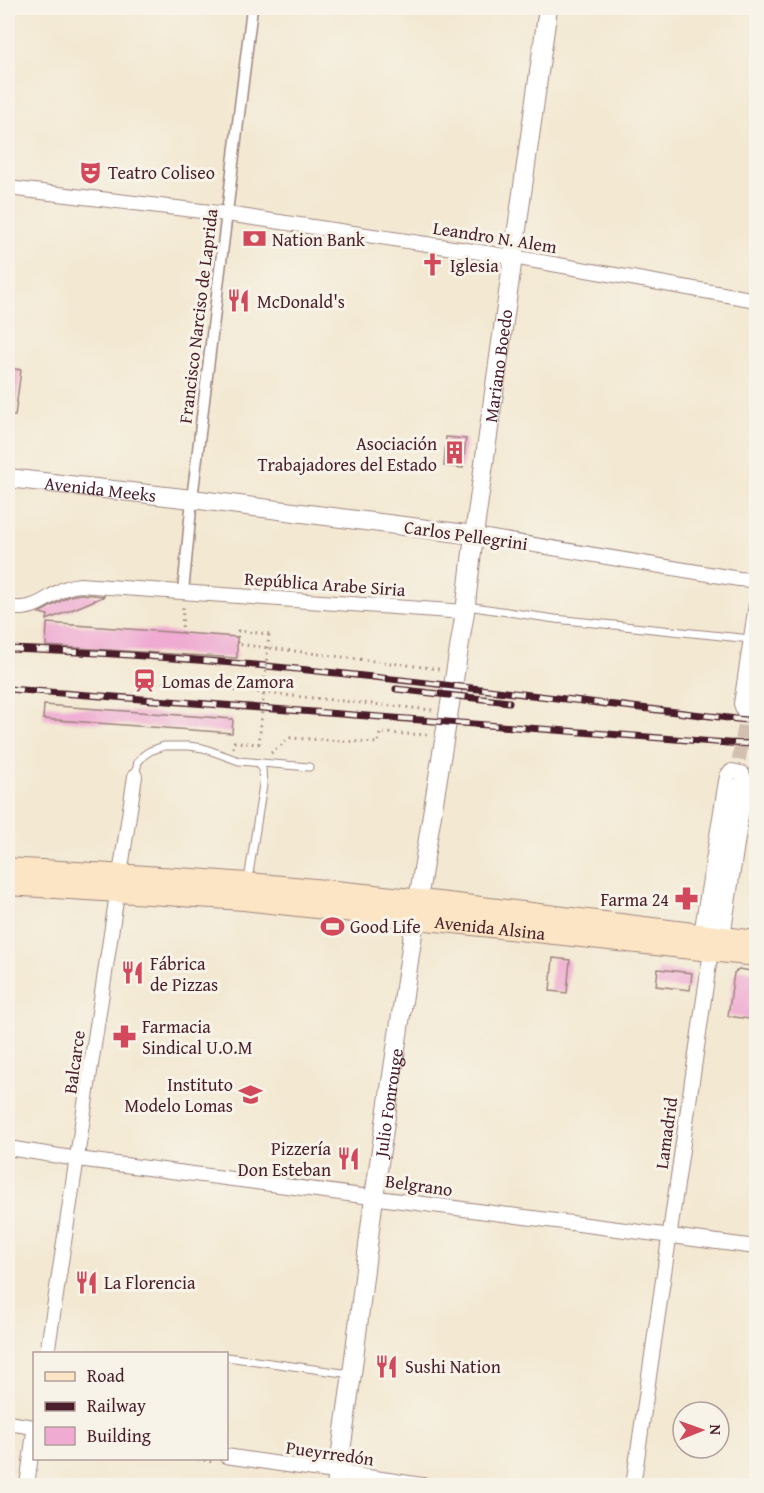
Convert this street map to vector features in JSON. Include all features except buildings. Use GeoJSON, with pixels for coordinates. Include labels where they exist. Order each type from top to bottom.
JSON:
{"type":"FeatureCollection","features":[{"type":"Feature","properties":{"kind":"main road"},"geometry":{"type":"LineString","coordinates":[[8,868],[118,883]]}},
{"type":"Feature","properties":{"kind":"main road","name":"Avenida Alsina"},"geometry":{"type":"LineString","coordinates":[[118,883],[246,891],[712,939],[756,941]]}},
{"type":"Feature","properties":{"kind":"main road"},"geometry":{"type":"LineString","coordinates":[[8,885],[118,883]]}},
{"type":"Feature","properties":{"kind":"main road","name":"Avenida Alsina"},"geometry":{"type":"LineString","coordinates":[[712,939],[756,956]]}},
{"type":"Feature","properties":{"kind":"street","name":"Francisco Narciso de Laprida"},"geometry":{"type":"LineString","coordinates":[[183,592],[192,499],[252,8]]}},
{"type":"Feature","properties":{"kind":"street","name":"Mariano Boedo"},"geometry":{"type":"LineString","coordinates":[[448,723],[548,8]]}},
{"type":"Feature","properties":{"kind":"street","name":"Leandro N. Alem"},"geometry":{"type":"LineString","coordinates":[[8,188],[227,214],[513,257],[756,300]]}},
{"type":"Feature","properties":{"kind":"street","name":"Avenida Meeks"},"geometry":{"type":"LineString","coordinates":[[8,477],[192,499]]}},
{"type":"Feature","properties":{"kind":"street","name":"Carlos Pellegrini"},"geometry":{"type":"LineString","coordinates":[[192,499],[474,535],[739,579],[756,579]]}},
{"type":"Feature","properties":{"kind":"street"},"geometry":{"type":"LineString","coordinates":[[739,579],[754,591],[756,603],[753,702]]}},
{"type":"Feature","properties":{"kind":"street","name":"República Arabe Siria"},"geometry":{"type":"LineString","coordinates":[[8,608],[33,606],[71,585],[80,585],[465,609]]}},
{"type":"Feature","properties":{"kind":"street","name":"Julio Fonrouge"},"geometry":{"type":"LineString","coordinates":[[337,1479],[374,1197],[417,909],[448,723]]}},
{"type":"Feature","properties":{"kind":"street","name":"Lamadrid"},"geometry":{"type":"LineString","coordinates":[[732,771],[742,773],[746,784],[712,939],[726,781],[728,774],[732,771]]}},
{"type":"Feature","properties":{"kind":"street","name":"Balcarce"},"geometry":{"type":"LineString","coordinates":[[47,1352],[135,776]]}},
{"type":"Feature","properties":{"kind":"street","name":"Lamadrid"},"geometry":{"type":"LineString","coordinates":[[633,1485],[735,786]]}},
{"type":"Feature","properties":{"kind":"street","name":"Belgrano"},"geometry":{"type":"LineString","coordinates":[[8,1149],[756,1247]]}},
{"type":"Feature","properties":{"kind":"street"},"geometry":{"type":"LineString","coordinates":[[8,1423],[33,1427]]}},
{"type":"Feature","properties":{"kind":"street"},"geometry":{"type":"LineString","coordinates":[[27,1485],[33,1440]]}},
{"type":"Feature","properties":{"kind":"street","name":"Pueyrredón"},"geometry":{"type":"LineString","coordinates":[[227,1460],[337,1479],[429,1485]]}},
{"type":"Feature","properties":{"kind":"lane"},"geometry":{"type":"LineString","coordinates":[[465,609],[754,644]]}},
{"type":"Feature","properties":{"kind":"lane"},"geometry":{"type":"LineString","coordinates":[[135,776],[138,762],[144,755],[164,746],[203,748],[239,761],[309,767]]}},
{"type":"Feature","properties":{"kind":"lane"},"geometry":{"type":"LineString","coordinates":[[246,891],[263,785],[262,768],[259,763]]}},
{"type":"Feature","properties":{"kind":"lane"},"geometry":{"type":"LineString","coordinates":[[228,1357],[352,1374]]}},
{"type":"Feature","properties":{"kind":"path"},"geometry":{"type":"LineString","coordinates":[[182,633],[183,592]]}},
{"type":"Feature","properties":{"kind":"path"},"geometry":{"type":"LineString","coordinates":[[234,742],[260,744],[264,693],[269,634],[238,631],[237,644],[456,671]]}},
{"type":"Feature","properties":{"kind":"path"},"geometry":{"type":"LineString","coordinates":[[144,681],[264,693],[448,723]]}},
{"type":"Feature","properties":{"kind":"path"},"geometry":{"type":"LineString","coordinates":[[267,756],[290,738],[378,743],[380,733],[448,723]]}},
{"type":"Feature","properties":{"kind":"tunnel"},"geometry":{"type":"LineString","coordinates":[[735,781],[749,702]]}},
{"type":"Feature","properties":{"kind":"railway"},"geometry":{"type":"LineString","coordinates":[[8,649],[102,653],[289,668],[756,721]]}},
{"type":"Feature","properties":{"kind":"railway"},"geometry":{"type":"LineString","coordinates":[[8,689],[756,744]]}},
{"type":"Feature","properties":{"kind":"railway"},"geometry":{"type":"LineString","coordinates":[[396,689],[509,702]]}},
{"type":"Feature","properties":{"kind":"place","name":"Teatro Coliseo"},"geometry":{"type":"Point","coordinates":[90,172]}},
{"type":"Feature","properties":{"kind":"place","name":"Nation Bank"},"geometry":{"type":"Point","coordinates":[254,239]}},
{"type":"Feature","properties":{"kind":"place","name":"Iglesia"},"geometry":{"type":"Point","coordinates":[432,265]}},
{"type":"Feature","properties":{"kind":"place","name":"McDonald's"},"geometry":{"type":"Point","coordinates":[239,301]}},
{"type":"Feature","properties":{"kind":"place","name":"Asociación Trabajadores del Estado"},"geometry":{"type":"Point","coordinates":[455,453]}},
{"type":"Feature","properties":{"kind":"place","name":"Lomas de Zamora"},"geometry":{"type":"Point","coordinates":[144,681]}},
{"type":"Feature","properties":{"kind":"place","name":"Farma 24"},"geometry":{"type":"Point","coordinates":[687,899]}},
{"type":"Feature","properties":{"kind":"place","name":"Good Life"},"geometry":{"type":"Point","coordinates":[332,926]}},
{"type":"Feature","properties":{"kind":"place","name":"Fábrica de Pizzas"},"geometry":{"type":"Point","coordinates":[132,973]}},
{"type":"Feature","properties":{"kind":"place","name":"Farmacia Sindical U.O.M"},"geometry":{"type":"Point","coordinates":[124,1036]}},
{"type":"Feature","properties":{"kind":"place","name":"Instituto Modelo Lomas"},"geometry":{"type":"Point","coordinates":[251,1094]}},
{"type":"Feature","properties":{"kind":"place","name":"Pizzería Don Esteban"},"geometry":{"type":"Point","coordinates":[349,1158]}},
{"type":"Feature","properties":{"kind":"place","name":"La Florencia"},"geometry":{"type":"Point","coordinates":[86,1282]}},
{"type":"Feature","properties":{"kind":"place","name":"Sushi Nation"},"geometry":{"type":"Point","coordinates":[387,1366]}}]}
